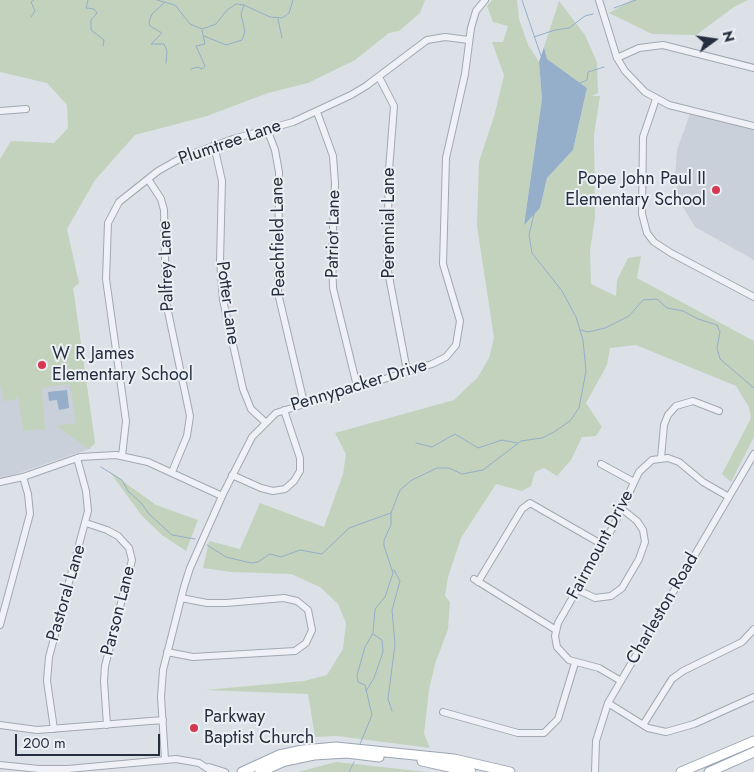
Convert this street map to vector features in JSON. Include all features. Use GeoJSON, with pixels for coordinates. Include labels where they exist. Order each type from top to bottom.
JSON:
{"type":"FeatureCollection","features":[{"type":"Feature","properties":{"kind":"main road"},"geometry":{"type":"LineString","coordinates":[[682,772],[754,741]]}},
{"type":"Feature","properties":{"kind":"main road"},"geometry":{"type":"LineString","coordinates":[[245,770],[279,755],[327,747],[364,749],[465,769]]}},
{"type":"Feature","properties":{"kind":"main road"},"geometry":{"type":"LineString","coordinates":[[709,772],[754,752]]}},
{"type":"Feature","properties":{"kind":"main road"},"geometry":{"type":"LineString","coordinates":[[260,772],[297,758],[333,753],[417,760],[465,769],[510,772]]}},
{"type":"Feature","properties":{"kind":"street","name":"Pennypacker Drive"},"geometry":{"type":"LineString","coordinates":[[165,759],[162,679],[181,598],[190,568],[247,444],[265,422],[284,410],[446,357],[452,352],[459,337],[460,321],[447,282],[444,264],[446,168],[450,140],[465,74],[469,40],[476,11],[485,0]]}},
{"type":"Feature","properties":{"kind":"street"},"geometry":{"type":"LineString","coordinates":[[600,0],[617,58],[635,83],[656,100],[683,109],[754,126]]}},
{"type":"Feature","properties":{"kind":"street","name":"Plumtree Lane"},"geometry":{"type":"LineString","coordinates":[[122,456],[126,437],[126,421],[106,279],[108,223],[119,202],[148,179],[181,158],[214,145],[293,122],[360,91],[427,40],[445,37],[469,40]]}},
{"type":"Feature","properties":{"kind":"street"},"geometry":{"type":"LineString","coordinates":[[617,58],[639,48],[663,45],[754,68]]}},
{"type":"Feature","properties":{"kind":"street","name":"Perennial Lane"},"geometry":{"type":"LineString","coordinates":[[379,77],[394,106],[389,170],[386,266],[407,371]]}},
{"type":"Feature","properties":{"kind":"street"},"geometry":{"type":"LineString","coordinates":[[656,100],[646,123],[643,137],[642,208],[647,233],[654,242],[671,254],[754,297]]}},
{"type":"Feature","properties":{"kind":"street"},"geometry":{"type":"LineString","coordinates":[[0,111],[26,109]]}},
{"type":"Feature","properties":{"kind":"street","name":"Patriot Lane"},"geometry":{"type":"LineString","coordinates":[[317,112],[333,156],[335,184],[332,254],[333,288],[357,386]]}},
{"type":"Feature","properties":{"kind":"street","name":"Peachfield Lane"},"geometry":{"type":"LineString","coordinates":[[267,130],[275,150],[279,172],[278,293],[304,403]]}},
{"type":"Feature","properties":{"kind":"street","name":"Potter Lane"},"geometry":{"type":"LineString","coordinates":[[214,145],[222,181],[220,261],[223,300],[243,389],[251,409],[265,422]]}},
{"type":"Feature","properties":{"kind":"street","name":"Palfrey Lane"},"geometry":{"type":"LineString","coordinates":[[148,179],[164,210],[166,302],[190,416],[187,436],[172,472]]}},
{"type":"Feature","properties":{"kind":"street"},"geometry":{"type":"LineString","coordinates":[[719,411],[693,401],[676,406],[668,415],[664,425],[661,458],[679,462],[703,482],[729,497]]}},
{"type":"Feature","properties":{"kind":"street"},"geometry":{"type":"LineString","coordinates":[[232,475],[261,488],[273,491],[285,489],[294,482],[300,471],[300,458],[284,410]]}},
{"type":"Feature","properties":{"kind":"street","name":"Charleston Road"},"geometry":{"type":"LineString","coordinates":[[596,772],[596,741],[608,703],[754,454]]}},
{"type":"Feature","properties":{"kind":"street"},"geometry":{"type":"LineString","coordinates":[[0,482],[22,477],[77,458],[122,456],[141,460],[172,472],[222,496]]}},
{"type":"Feature","properties":{"kind":"street","name":"Pastoral Lane"},"geometry":{"type":"LineString","coordinates":[[54,729],[47,680],[49,657],[86,524],[87,498],[77,458]]}},
{"type":"Feature","properties":{"kind":"street","name":"Fairmount Drive"},"geometry":{"type":"LineString","coordinates":[[556,630],[643,467],[652,460],[661,458]]}},
{"type":"Feature","properties":{"kind":"street"},"geometry":{"type":"LineString","coordinates":[[601,464],[634,482]]}},
{"type":"Feature","properties":{"kind":"street"},"geometry":{"type":"LineString","coordinates":[[0,625],[30,514],[28,494],[22,477]]}},
{"type":"Feature","properties":{"kind":"street"},"geometry":{"type":"LineString","coordinates":[[603,544],[530,503],[522,509],[476,580],[556,630],[557,648],[564,657],[575,664],[599,668],[621,681]]}},
{"type":"Feature","properties":{"kind":"street"},"geometry":{"type":"LineString","coordinates":[[578,590],[595,598],[611,596],[622,588],[639,559],[645,542],[643,530],[637,520],[622,509]]}},
{"type":"Feature","properties":{"kind":"street","name":"Parson Lane"},"geometry":{"type":"LineString","coordinates":[[86,524],[108,530],[118,536],[129,548],[132,560],[105,666],[104,681],[107,725]]}},
{"type":"Feature","properties":{"kind":"street"},"geometry":{"type":"LineString","coordinates":[[167,652],[193,657],[295,651],[306,643],[312,630],[308,610],[297,601],[284,598],[226,604],[207,603],[181,598]]}},
{"type":"Feature","properties":{"kind":"street"},"geometry":{"type":"LineString","coordinates":[[644,725],[672,679],[683,670],[742,642],[754,629]]}},
{"type":"Feature","properties":{"kind":"street"},"geometry":{"type":"LineString","coordinates":[[443,712],[518,733],[531,735],[544,733],[558,719],[575,664]]}},
{"type":"Feature","properties":{"kind":"street"},"geometry":{"type":"LineString","coordinates":[[608,703],[644,725],[660,732],[673,732],[754,697]]}},
{"type":"Feature","properties":{"kind":"street"},"geometry":{"type":"LineString","coordinates":[[0,725],[28,730],[163,720]]}},
{"type":"Feature","properties":{"kind":"street"},"geometry":{"type":"LineString","coordinates":[[0,765],[15,769],[68,769],[165,759],[184,759],[225,772]]}},
{"type":"Feature","properties":{"kind":"street"},"geometry":{"type":"LineString","coordinates":[[206,766],[213,772]]}},
{"type":"Feature","properties":{"kind":"street"},"geometry":{"type":"LineString","coordinates":[[234,772],[245,770]]}},
{"type":"Feature","properties":{"kind":"shaded area","name":"Pope John Paul II Elementary School"},"geometry":{"type":"Polygon","coordinates":[[[691,111],[754,126],[754,260],[695,227],[680,202],[675,179],[677,150],[691,111]]]}},
{"type":"Feature","properties":{"kind":"shaded area","name":"W R James Elementary School"},"geometry":{"type":"Polygon","coordinates":[[[0,263],[79,283],[73,288],[95,443],[89,449],[0,478],[0,263]]]}},
{"type":"Feature","properties":{"kind":"green space"},"geometry":{"type":"Polygon","coordinates":[[[0,0],[425,0],[420,13],[399,31],[389,33],[355,60],[308,83],[268,93],[207,116],[135,135],[95,180],[67,229],[79,283],[73,288],[95,443],[89,449],[56,426],[76,423],[70,384],[42,388],[45,429],[23,431],[18,395],[14,400],[4,401],[0,384],[0,159],[11,141],[54,143],[68,128],[67,105],[47,83],[0,72],[0,0]]]}},
{"type":"Feature","properties":{"kind":"green space"},"geometry":{"type":"Polygon","coordinates":[[[492,0],[517,0],[519,19],[528,45],[539,62],[542,99],[524,224],[540,208],[547,178],[573,150],[587,88],[547,59],[544,47],[559,1],[585,35],[597,62],[598,93],[592,96],[600,96],[594,135],[595,217],[590,251],[591,284],[616,296],[617,280],[628,258],[641,256],[637,278],[754,341],[754,437],[731,482],[722,474],[751,418],[749,407],[736,386],[636,345],[610,348],[607,365],[586,403],[602,427],[596,436],[582,437],[571,460],[557,476],[544,468],[535,472],[531,486],[522,491],[496,484],[461,538],[448,577],[445,596],[450,602],[448,629],[435,664],[429,690],[424,734],[430,748],[337,736],[315,737],[308,694],[205,690],[304,681],[327,675],[343,649],[346,623],[338,604],[320,587],[291,574],[231,572],[203,568],[209,541],[240,549],[260,503],[324,527],[343,474],[346,454],[335,433],[454,400],[478,377],[489,358],[494,338],[477,226],[479,162],[495,113],[504,75],[492,42],[503,42],[508,26],[493,22],[487,6],[492,0]]]}},
{"type":"Feature","properties":{"kind":"green space"},"geometry":{"type":"Polygon","coordinates":[[[632,0],[748,0],[734,7],[696,35],[652,34],[609,13],[632,0]]]}},
{"type":"Feature","properties":{"kind":"green space"},"geometry":{"type":"Polygon","coordinates":[[[110,472],[156,505],[198,520],[186,551],[162,535],[142,516],[110,472]]]}},
{"type":"Feature","properties":{"kind":"green space"},"geometry":{"type":"Polygon","coordinates":[[[336,762],[427,772],[298,772],[336,762]]]}},
{"type":"Feature","properties":{"kind":"water"},"geometry":{"type":"Polygon","coordinates":[[[544,47],[547,59],[587,88],[573,150],[547,178],[540,208],[524,225],[542,99],[539,62],[544,47]]]}},
{"type":"Feature","properties":{"kind":"water"},"geometry":{"type":"Polygon","coordinates":[[[67,390],[69,408],[59,410],[57,400],[49,401],[48,392],[67,390]]]}},
{"type":"Feature","properties":{"kind":"waterway"},"geometry":{"type":"LineString","coordinates":[[31,17],[35,11],[31,2],[34,0]]}},
{"type":"Feature","properties":{"kind":"waterway"},"geometry":{"type":"LineString","coordinates":[[88,0],[86,8],[94,9],[97,13],[91,20],[91,30],[104,40],[103,46]]}},
{"type":"Feature","properties":{"kind":"waterway"},"geometry":{"type":"LineString","coordinates":[[157,0],[175,5],[190,24],[202,29],[216,24],[227,10],[236,4],[244,5],[270,17],[282,18],[289,13],[293,0]]}},
{"type":"Feature","properties":{"kind":"waterway"},"geometry":{"type":"LineString","coordinates":[[522,0],[541,56]]}},
{"type":"Feature","properties":{"kind":"waterway"},"geometry":{"type":"LineString","coordinates":[[614,8],[636,0]]}},
{"type":"Feature","properties":{"kind":"waterway"},"geometry":{"type":"LineString","coordinates":[[164,3],[152,14],[149,22],[150,26],[162,33],[151,44],[164,44],[167,51],[166,63]]}},
{"type":"Feature","properties":{"kind":"waterway"},"geometry":{"type":"LineString","coordinates":[[204,36],[226,45],[242,40],[245,32],[241,14],[244,5]]}},
{"type":"Feature","properties":{"kind":"waterway"},"geometry":{"type":"LineString","coordinates":[[534,37],[555,30],[569,28],[585,16],[593,14]]}},
{"type":"Feature","properties":{"kind":"waterway"},"geometry":{"type":"LineString","coordinates":[[278,19],[282,38]]}},
{"type":"Feature","properties":{"kind":"waterway"},"geometry":{"type":"LineString","coordinates":[[191,69],[198,67],[202,69],[205,66],[196,46],[205,44],[202,30]]}},
{"type":"Feature","properties":{"kind":"waterway"},"geometry":{"type":"LineString","coordinates":[[580,83],[587,80],[588,72],[604,67]]}},
{"type":"Feature","properties":{"kind":"waterway"},"geometry":{"type":"LineString","coordinates":[[360,744],[372,715],[365,685],[358,682],[357,675],[365,647],[373,633],[375,609],[385,597],[393,573],[384,546],[384,540],[391,525],[391,513],[400,490],[412,480],[437,468],[449,468],[462,474],[483,470],[521,441],[542,438],[554,432],[570,421],[579,408],[586,371],[583,340],[576,317],[562,291],[532,253],[529,235],[534,214]]}},
{"type":"Feature","properties":{"kind":"waterway"},"geometry":{"type":"LineString","coordinates":[[581,330],[588,332],[605,328],[629,316],[643,300],[657,299],[667,308],[683,311],[698,319],[717,325],[720,332],[717,348],[720,359],[754,388]]}},
{"type":"Feature","properties":{"kind":"waterway"},"geometry":{"type":"LineString","coordinates":[[416,443],[432,447],[455,434],[478,448],[502,440],[517,443]]}},
{"type":"Feature","properties":{"kind":"waterway"},"geometry":{"type":"LineString","coordinates":[[101,467],[122,480],[128,491],[172,535],[195,539]]}},
{"type":"Feature","properties":{"kind":"waterway"},"geometry":{"type":"LineString","coordinates":[[207,545],[226,557],[251,563],[258,562],[270,554],[281,557],[300,550],[322,554],[349,528],[391,513]]}},
{"type":"Feature","properties":{"kind":"waterway"},"geometry":{"type":"LineString","coordinates":[[392,711],[388,699],[395,644],[392,610],[400,581],[394,570]]}},
{"type":"Feature","properties":{"kind":"waterway"},"geometry":{"type":"LineString","coordinates":[[366,691],[374,678],[383,652],[382,640],[373,634]]}},
{"type":"Feature","properties":{"kind":"waterway"},"geometry":{"type":"LineString","coordinates":[[349,772],[354,762]]}},
{"type":"Feature","properties":{"kind":"place","name":"Pope John Paul II Elementary School"},"geometry":{"type":"Point","coordinates":[716,190]}},
{"type":"Feature","properties":{"kind":"place","name":"W R James Elementary School"},"geometry":{"type":"Point","coordinates":[42,365]}},
{"type":"Feature","properties":{"kind":"place","name":"Parkway Baptist Church"},"geometry":{"type":"Point","coordinates":[194,728]}}]}
